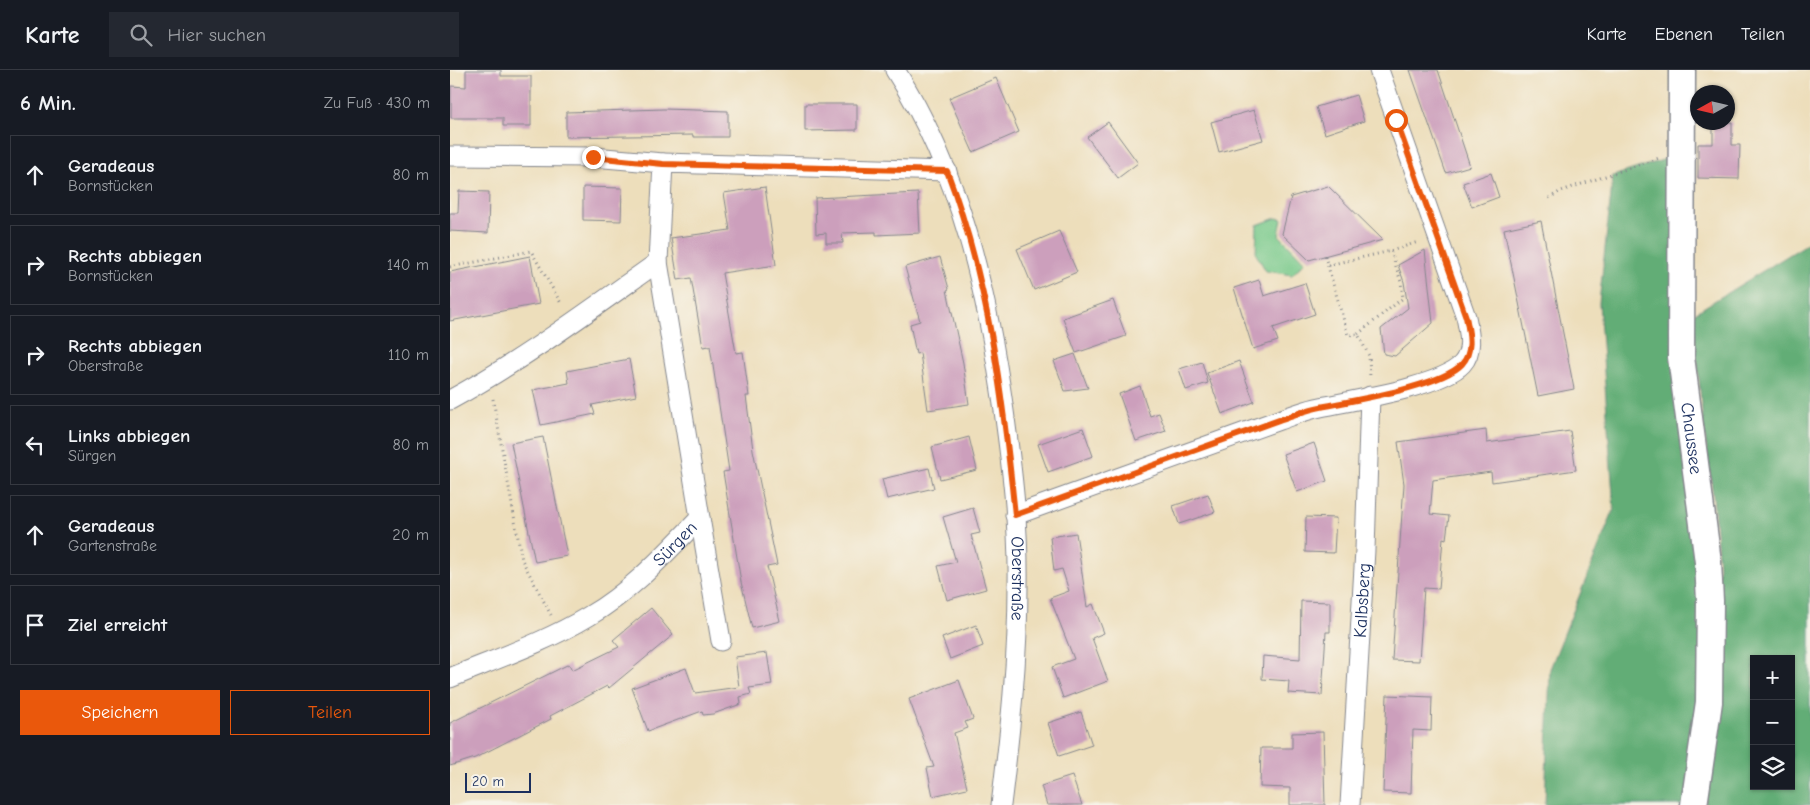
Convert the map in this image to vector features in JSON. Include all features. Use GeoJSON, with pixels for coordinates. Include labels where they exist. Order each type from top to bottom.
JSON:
{"type":"FeatureCollection","features":[{"type":"Feature","properties":{"kind":"street","name":"Oberstraße"},"geometry":{"type":"LineString","coordinates":[[895,70],[916,102],[947,171],[968,231],[990,323],[1008,438],[1015,515],[1018,584],[1017,643],[1010,732],[1000,805]]}},
{"type":"Feature","properties":{"kind":"street"},"geometry":{"type":"LineString","coordinates":[[1015,515],[1279,420],[1424,383],[1446,374],[1462,364],[1470,349],[1470,336],[1456,286],[1379,70]]}},
{"type":"Feature","properties":{"kind":"street","name":"Chaussee"},"geometry":{"type":"LineString","coordinates":[[1682,70],[1681,357],[1708,562],[1710,601],[1709,702],[1694,805]]}},
{"type":"Feature","properties":{"kind":"street"},"geometry":{"type":"LineString","coordinates":[[450,156],[593,157],[663,164],[947,171]]}},
{"type":"Feature","properties":{"kind":"street","name":"Sürgen"},"geometry":{"type":"LineString","coordinates":[[450,678],[560,632],[591,616],[650,569],[700,518],[658,262],[663,164]]}},
{"type":"Feature","properties":{"kind":"street"},"geometry":{"type":"LineString","coordinates":[[450,400],[490,378],[658,262]]}},
{"type":"Feature","properties":{"kind":"street","name":"Kalbsberg"},"geometry":{"type":"LineString","coordinates":[[1350,805],[1365,550],[1370,396]]}},
{"type":"Feature","properties":{"kind":"street"},"geometry":{"type":"LineString","coordinates":[[700,518],[721,641]]}},
{"type":"Feature","properties":{"kind":"path"},"geometry":{"type":"LineString","coordinates":[[1549,198],[1560,191],[1661,157]]}},
{"type":"Feature","properties":{"kind":"path"},"geometry":{"type":"LineString","coordinates":[[1328,265],[1391,251],[1422,241]]}},
{"type":"Feature","properties":{"kind":"path"},"geometry":{"type":"LineString","coordinates":[[450,267],[532,251],[573,322]]}},
{"type":"Feature","properties":{"kind":"path"},"geometry":{"type":"LineString","coordinates":[[1325,256],[1348,335],[1358,334],[1402,298],[1401,282],[1391,251]]}},
{"type":"Feature","properties":{"kind":"path"},"geometry":{"type":"LineString","coordinates":[[1358,334],[1369,356],[1370,396]]}},
{"type":"Feature","properties":{"kind":"path"},"geometry":{"type":"LineString","coordinates":[[490,378],[522,560],[560,632]]}},
{"type":"Feature","properties":{"kind":"green space"},"geometry":{"type":"Polygon","coordinates":[[[1672,157],[1700,561],[1701,702],[1687,805],[1545,805],[1550,669],[1614,509],[1599,303],[1613,176],[1672,157]]]}},
{"type":"Feature","properties":{"kind":"green space"},"geometry":{"type":"Polygon","coordinates":[[[1276,218],[1282,219],[1279,235],[1305,262],[1292,275],[1266,271],[1256,254],[1257,225],[1276,218]]]}},
{"type":"Feature","properties":{"kind":"green space"},"geometry":{"type":"Polygon","coordinates":[[[1810,242],[1810,805],[1705,805],[1719,566],[1713,495],[1703,422],[1693,314],[1810,242]]]}},
{"type":"Feature","properties":{"kind":"building"},"geometry":{"type":"Polygon","coordinates":[[[466,70],[501,70],[501,76],[531,76],[531,126],[503,126],[503,118],[451,118],[451,86],[466,87],[466,70]]]}},
{"type":"Feature","properties":{"kind":"building"},"geometry":{"type":"Polygon","coordinates":[[[1410,70],[1438,70],[1470,166],[1446,173],[1410,70]]]}},
{"type":"Feature","properties":{"kind":"building"},"geometry":{"type":"Polygon","coordinates":[[[996,78],[1019,132],[973,152],[949,98],[996,78]]]}},
{"type":"Feature","properties":{"kind":"building"},"geometry":{"type":"Polygon","coordinates":[[[1356,95],[1364,121],[1325,134],[1316,107],[1356,95]]]}},
{"type":"Feature","properties":{"kind":"building"},"geometry":{"type":"Polygon","coordinates":[[[805,104],[857,104],[857,130],[805,131],[805,104]]]}},
{"type":"Feature","properties":{"kind":"building"},"geometry":{"type":"Polygon","coordinates":[[[664,109],[728,111],[728,137],[693,137],[693,135],[566,137],[566,112],[664,109]]]}},
{"type":"Feature","properties":{"kind":"building"},"geometry":{"type":"Polygon","coordinates":[[[1254,110],[1263,140],[1219,152],[1211,122],[1254,110]]]}},
{"type":"Feature","properties":{"kind":"building"},"geometry":{"type":"Polygon","coordinates":[[[1108,122],[1138,163],[1118,178],[1087,137],[1108,122]]]}},
{"type":"Feature","properties":{"kind":"building"},"geometry":{"type":"Polygon","coordinates":[[[1713,130],[1732,130],[1732,145],[1740,145],[1739,179],[1698,178],[1698,144],[1713,144],[1713,130]]]}},
{"type":"Feature","properties":{"kind":"building"},"geometry":{"type":"Polygon","coordinates":[[[1491,173],[1499,197],[1472,207],[1463,183],[1491,173]]]}},
{"type":"Feature","properties":{"kind":"building"},"geometry":{"type":"Polygon","coordinates":[[[1328,186],[1383,240],[1309,260],[1282,234],[1291,197],[1328,186]]]}},
{"type":"Feature","properties":{"kind":"building"},"geometry":{"type":"Polygon","coordinates":[[[583,187],[622,188],[621,221],[583,220],[583,187]]]}},
{"type":"Feature","properties":{"kind":"building"},"geometry":{"type":"Polygon","coordinates":[[[765,187],[776,265],[722,273],[736,353],[743,352],[749,396],[746,396],[753,450],[777,565],[767,567],[780,621],[752,628],[741,582],[723,472],[729,471],[710,346],[703,347],[691,278],[678,280],[671,238],[730,230],[724,193],[765,187]]]}},
{"type":"Feature","properties":{"kind":"building"},"geometry":{"type":"Polygon","coordinates":[[[459,191],[489,192],[488,233],[450,231],[450,213],[458,213],[459,191]]]}},
{"type":"Feature","properties":{"kind":"building"},"geometry":{"type":"Polygon","coordinates":[[[918,193],[920,233],[876,235],[876,232],[842,233],[843,243],[826,243],[826,233],[816,234],[815,198],[918,193]]]}},
{"type":"Feature","properties":{"kind":"building"},"geometry":{"type":"Polygon","coordinates":[[[1541,221],[1574,389],[1538,396],[1504,229],[1541,221]]]}},
{"type":"Feature","properties":{"kind":"building"},"geometry":{"type":"Polygon","coordinates":[[[1059,231],[1077,272],[1034,290],[1017,249],[1059,231]]]}},
{"type":"Feature","properties":{"kind":"building"},"geometry":{"type":"Polygon","coordinates":[[[1425,250],[1433,323],[1395,356],[1384,354],[1381,329],[1408,308],[1404,282],[1398,265],[1425,250]]]}},
{"type":"Feature","properties":{"kind":"building"},"geometry":{"type":"Polygon","coordinates":[[[530,256],[539,304],[450,321],[450,272],[530,256]]]}},
{"type":"Feature","properties":{"kind":"building"},"geometry":{"type":"Polygon","coordinates":[[[940,257],[949,289],[947,290],[963,363],[969,404],[928,410],[920,353],[916,354],[910,324],[920,321],[905,267],[940,257]]]}},
{"type":"Feature","properties":{"kind":"building"},"geometry":{"type":"Polygon","coordinates":[[[1259,280],[1264,296],[1305,283],[1315,314],[1273,328],[1278,341],[1253,349],[1234,288],[1259,280]]]}},
{"type":"Feature","properties":{"kind":"building"},"geometry":{"type":"Polygon","coordinates":[[[1113,300],[1126,336],[1076,353],[1063,318],[1113,300]]]}},
{"type":"Feature","properties":{"kind":"building"},"geometry":{"type":"Polygon","coordinates":[[[1075,354],[1088,388],[1065,391],[1054,361],[1075,354]]]}},
{"type":"Feature","properties":{"kind":"building"},"geometry":{"type":"Polygon","coordinates":[[[629,359],[636,396],[592,405],[595,414],[541,425],[533,390],[569,383],[567,371],[629,359]]]}},
{"type":"Feature","properties":{"kind":"building"},"geometry":{"type":"Polygon","coordinates":[[[1239,361],[1254,402],[1222,414],[1207,373],[1239,361]]]}},
{"type":"Feature","properties":{"kind":"building"},"geometry":{"type":"Polygon","coordinates":[[[1202,362],[1208,383],[1186,390],[1179,369],[1202,362]]]}},
{"type":"Feature","properties":{"kind":"building"},"geometry":{"type":"Polygon","coordinates":[[[1140,386],[1150,416],[1159,413],[1166,431],[1136,441],[1119,394],[1140,386]]]}},
{"type":"Feature","properties":{"kind":"building"},"geometry":{"type":"Polygon","coordinates":[[[1083,428],[1093,456],[1048,472],[1038,444],[1083,428]]]}},
{"type":"Feature","properties":{"kind":"building"},"geometry":{"type":"Polygon","coordinates":[[[1486,430],[1487,443],[1570,431],[1576,470],[1492,482],[1491,472],[1433,480],[1430,514],[1449,516],[1446,539],[1443,538],[1439,589],[1424,588],[1419,661],[1392,660],[1404,484],[1398,442],[1486,430]]]}},
{"type":"Feature","properties":{"kind":"building"},"geometry":{"type":"Polygon","coordinates":[[[543,437],[567,556],[535,562],[511,443],[543,437]]]}},
{"type":"Feature","properties":{"kind":"building"},"geometry":{"type":"Polygon","coordinates":[[[969,437],[977,470],[940,479],[932,447],[969,437]]]}},
{"type":"Feature","properties":{"kind":"building"},"geometry":{"type":"Polygon","coordinates":[[[1314,443],[1327,481],[1297,492],[1283,454],[1314,443]]]}},
{"type":"Feature","properties":{"kind":"building"},"geometry":{"type":"Polygon","coordinates":[[[929,468],[934,488],[887,499],[882,479],[929,468]]]}},
{"type":"Feature","properties":{"kind":"building"},"geometry":{"type":"Polygon","coordinates":[[[1208,494],[1215,512],[1179,524],[1173,506],[1208,494]]]}},
{"type":"Feature","properties":{"kind":"building"},"geometry":{"type":"Polygon","coordinates":[[[973,508],[980,533],[971,535],[986,589],[947,600],[938,566],[956,562],[943,517],[973,508]]]}},
{"type":"Feature","properties":{"kind":"building"},"geometry":{"type":"Polygon","coordinates":[[[1306,517],[1336,518],[1334,553],[1305,552],[1306,517]]]}},
{"type":"Feature","properties":{"kind":"building"},"geometry":{"type":"Polygon","coordinates":[[[1076,533],[1087,607],[1093,604],[1104,633],[1092,638],[1108,681],[1063,698],[1052,667],[1074,659],[1050,598],[1069,591],[1062,569],[1054,571],[1050,537],[1076,533]]]}},
{"type":"Feature","properties":{"kind":"building"},"geometry":{"type":"Polygon","coordinates":[[[1301,601],[1330,602],[1330,632],[1326,632],[1322,695],[1288,693],[1289,681],[1262,679],[1263,656],[1300,659],[1301,601]]]}},
{"type":"Feature","properties":{"kind":"building"},"geometry":{"type":"Polygon","coordinates":[[[651,608],[673,635],[609,688],[607,686],[550,716],[551,719],[475,758],[450,766],[450,723],[569,664],[572,670],[619,647],[613,640],[651,608]]]}},
{"type":"Feature","properties":{"kind":"building"},"geometry":{"type":"Polygon","coordinates":[[[976,625],[983,646],[950,659],[942,638],[976,625]]]}},
{"type":"Feature","properties":{"kind":"building"},"geometry":{"type":"Polygon","coordinates":[[[767,653],[772,685],[749,688],[751,694],[740,697],[741,704],[713,714],[703,715],[702,711],[648,731],[632,688],[686,668],[695,693],[739,687],[735,657],[767,653]]]}},
{"type":"Feature","properties":{"kind":"building"},"geometry":{"type":"Polygon","coordinates":[[[959,680],[973,719],[965,722],[968,728],[954,733],[967,788],[933,796],[927,768],[934,767],[909,699],[959,680]]]}},
{"type":"Feature","properties":{"kind":"building"},"geometry":{"type":"Polygon","coordinates":[[[1387,695],[1432,697],[1431,731],[1413,730],[1411,793],[1383,792],[1387,695]]]}},
{"type":"Feature","properties":{"kind":"building"},"geometry":{"type":"Polygon","coordinates":[[[1081,712],[1092,745],[1059,756],[1048,723],[1081,712]]]}},
{"type":"Feature","properties":{"kind":"building"},"geometry":{"type":"Polygon","coordinates":[[[1323,732],[1325,805],[1290,805],[1290,788],[1260,787],[1261,748],[1292,748],[1292,733],[1323,732]]]}},
{"type":"Feature","properties":{"kind":"building"},"geometry":{"type":"Polygon","coordinates":[[[1072,776],[1082,805],[1047,805],[1041,786],[1072,776]]]}},
{"type":"Feature","properties":{"kind":"route"},"geometry":{"type":"LineString","coordinates":[[593,157],[663,164],[947,171],[968,231],[990,323],[1008,438],[1015,515],[1313,409],[1424,383],[1446,374],[1462,364],[1470,349],[1470,336],[1466,317],[1396,120]]}}]}
